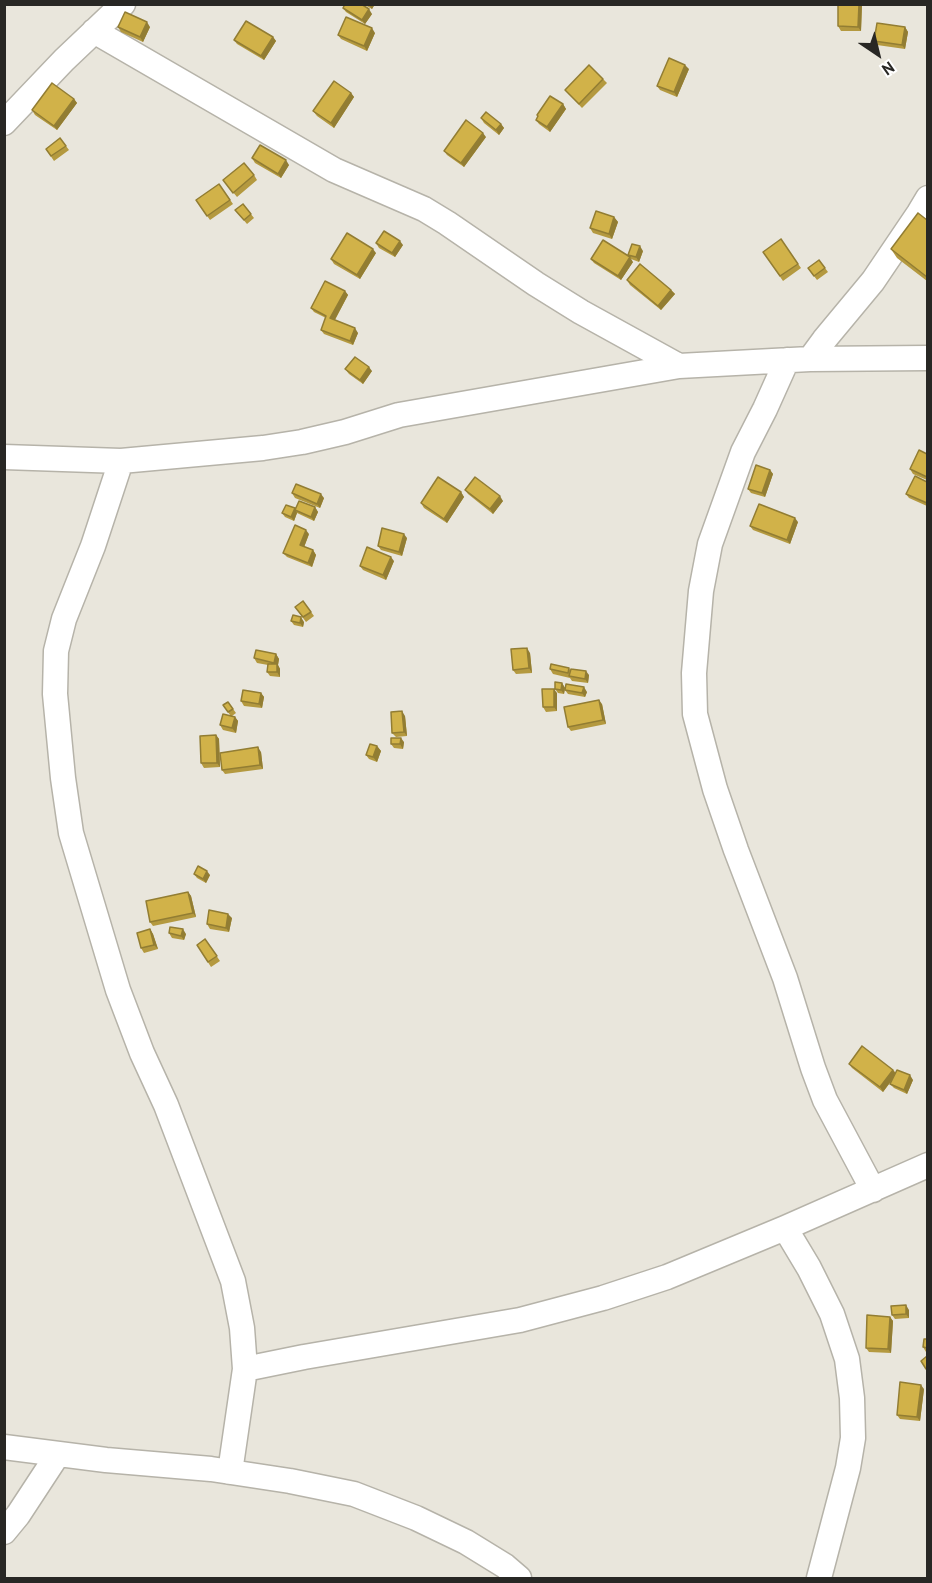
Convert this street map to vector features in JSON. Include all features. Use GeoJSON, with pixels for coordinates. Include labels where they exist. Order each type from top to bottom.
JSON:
{"type":"FeatureCollection","features":[{"type":"Feature","properties":{"kind":"street"},"geometry":{"type":"LineString","coordinates":[[4,123],[123,4]]}},
{"type":"Feature","properties":{"kind":"street"},"geometry":{"type":"LineString","coordinates":[[94,31],[334,170],[424,209],[580,312],[679,366]]}},
{"type":"Feature","properties":{"kind":"street"},"geometry":{"type":"LineString","coordinates":[[873,1190],[825,1100],[785,978],[729,830],[715,789],[695,714],[694,674],[700,602],[710,544],[743,452],[765,409],[798,359],[824,340],[873,281],[927,198]]}},
{"type":"Feature","properties":{"kind":"street"},"geometry":{"type":"LineString","coordinates":[[4,458],[121,461],[263,448],[345,432],[399,416],[679,366],[798,359],[927,358]]}},
{"type":"Feature","properties":{"kind":"street"},"geometry":{"type":"LineString","coordinates":[[121,461],[93,546],[64,619],[56,651],[55,694],[63,778],[70,833],[118,990],[142,1053],[166,1105],[233,1281],[242,1328],[245,1369],[230,1472]]}},
{"type":"Feature","properties":{"kind":"street"},"geometry":{"type":"LineString","coordinates":[[245,1369],[520,1320],[603,1298],[667,1277],[927,1165]]}},
{"type":"Feature","properties":{"kind":"street"},"geometry":{"type":"LineString","coordinates":[[785,1228],[832,1314],[847,1359],[852,1398],[853,1438],[848,1468],[819,1578]]}},
{"type":"Feature","properties":{"kind":"street"},"geometry":{"type":"LineString","coordinates":[[4,1447],[195,1467],[290,1481],[354,1494],[416,1518],[466,1542],[505,1566],[519,1578]]}},
{"type":"Feature","properties":{"kind":"street"},"geometry":{"type":"LineString","coordinates":[[4,1532],[18,1515],[58,1454]]}},
{"type":"Feature","properties":{"kind":"building"},"geometry":{"type":"Polygon","coordinates":[[[345,4],[361,4],[369,9],[362,20],[343,8],[345,4]]]}},
{"type":"Feature","properties":{"kind":"building"},"geometry":{"type":"Polygon","coordinates":[[[838,4],[859,4],[858,27],[838,26],[838,4]]]}},
{"type":"Feature","properties":{"kind":"building"},"geometry":{"type":"Polygon","coordinates":[[[125,12],[147,22],[140,37],[118,27],[125,12]]]}},
{"type":"Feature","properties":{"kind":"building"},"geometry":{"type":"Polygon","coordinates":[[[346,17],[372,28],[364,46],[338,35],[346,17]]]}},
{"type":"Feature","properties":{"kind":"building"},"geometry":{"type":"Polygon","coordinates":[[[246,21],[273,37],[261,56],[234,40],[246,21]]]}},
{"type":"Feature","properties":{"kind":"building"},"geometry":{"type":"Polygon","coordinates":[[[877,23],[905,27],[902,45],[874,41],[877,23]]]}},
{"type":"Feature","properties":{"kind":"building"},"geometry":{"type":"Polygon","coordinates":[[[669,58],[685,65],[674,92],[657,86],[669,58]]]}},
{"type":"Feature","properties":{"kind":"building"},"geometry":{"type":"Polygon","coordinates":[[[589,65],[603,79],[579,104],[565,90],[589,65]]]}},
{"type":"Feature","properties":{"kind":"building"},"geometry":{"type":"Polygon","coordinates":[[[334,81],[351,93],[331,123],[313,111],[334,81]]]}},
{"type":"Feature","properties":{"kind":"building"},"geometry":{"type":"Polygon","coordinates":[[[52,83],[74,99],[54,126],[32,110],[52,83]]]}},
{"type":"Feature","properties":{"kind":"building"},"geometry":{"type":"Polygon","coordinates":[[[550,96],[563,104],[547,127],[536,120],[550,96]]]}},
{"type":"Feature","properties":{"kind":"building"},"geometry":{"type":"Polygon","coordinates":[[[486,112],[501,124],[496,130],[481,118],[486,112]]]}},
{"type":"Feature","properties":{"kind":"building"},"geometry":{"type":"Polygon","coordinates":[[[466,120],[483,133],[461,163],[444,151],[466,120]]]}},
{"type":"Feature","properties":{"kind":"building"},"geometry":{"type":"Polygon","coordinates":[[[60,138],[66,146],[51,156],[46,149],[60,138]]]}},
{"type":"Feature","properties":{"kind":"building"},"geometry":{"type":"Polygon","coordinates":[[[260,145],[286,160],[278,174],[252,158],[260,145]]]}},
{"type":"Feature","properties":{"kind":"building"},"geometry":{"type":"Polygon","coordinates":[[[244,163],[254,175],[233,193],[223,180],[244,163]]]}},
{"type":"Feature","properties":{"kind":"building"},"geometry":{"type":"Polygon","coordinates":[[[219,184],[230,200],[207,216],[196,200],[219,184]]]}},
{"type":"Feature","properties":{"kind":"building"},"geometry":{"type":"Polygon","coordinates":[[[243,204],[251,214],[244,220],[235,210],[243,204]]]}},
{"type":"Feature","properties":{"kind":"building"},"geometry":{"type":"Polygon","coordinates":[[[596,211],[614,217],[609,234],[590,228],[596,211]]]}},
{"type":"Feature","properties":{"kind":"building"},"geometry":{"type":"Polygon","coordinates":[[[918,213],[927,220],[927,277],[891,249],[918,213]]]}},
{"type":"Feature","properties":{"kind":"building"},"geometry":{"type":"Polygon","coordinates":[[[384,231],[400,241],[392,253],[376,243],[384,231]]]}},
{"type":"Feature","properties":{"kind":"building"},"geometry":{"type":"Polygon","coordinates":[[[347,233],[373,249],[357,275],[331,259],[347,233]]]}},
{"type":"Feature","properties":{"kind":"building"},"geometry":{"type":"Polygon","coordinates":[[[781,239],[798,264],[780,276],[763,252],[781,239]]]}},
{"type":"Feature","properties":{"kind":"building"},"geometry":{"type":"Polygon","coordinates":[[[603,240],[630,257],[618,276],[591,259],[603,240]]]}},
{"type":"Feature","properties":{"kind":"building"},"geometry":{"type":"Polygon","coordinates":[[[632,244],[640,246],[636,257],[628,255],[632,244]]]}},
{"type":"Feature","properties":{"kind":"building"},"geometry":{"type":"Polygon","coordinates":[[[819,260],[825,268],[814,276],[808,268],[819,260]]]}},
{"type":"Feature","properties":{"kind":"building"},"geometry":{"type":"Polygon","coordinates":[[[640,264],[671,290],[658,306],[627,280],[640,264]]]}},
{"type":"Feature","properties":{"kind":"building"},"geometry":{"type":"Polygon","coordinates":[[[325,281],[345,291],[330,318],[355,328],[350,341],[321,330],[326,316],[311,308],[325,281]]]}},
{"type":"Feature","properties":{"kind":"building"},"geometry":{"type":"Polygon","coordinates":[[[355,357],[369,367],[360,380],[345,369],[355,357]]]}},
{"type":"Feature","properties":{"kind":"building"},"geometry":{"type":"Polygon","coordinates":[[[919,450],[927,454],[927,477],[910,469],[919,450]]]}},
{"type":"Feature","properties":{"kind":"building"},"geometry":{"type":"Polygon","coordinates":[[[756,465],[770,470],[762,493],[748,489],[756,465]]]}},
{"type":"Feature","properties":{"kind":"building"},"geometry":{"type":"Polygon","coordinates":[[[915,476],[927,482],[927,503],[906,494],[915,476]]]}},
{"type":"Feature","properties":{"kind":"building"},"geometry":{"type":"Polygon","coordinates":[[[438,477],[461,492],[444,519],[421,503],[438,477]]]}},
{"type":"Feature","properties":{"kind":"building"},"geometry":{"type":"Polygon","coordinates":[[[475,477],[500,496],[490,509],[465,490],[475,477]]]}},
{"type":"Feature","properties":{"kind":"building"},"geometry":{"type":"Polygon","coordinates":[[[296,484],[321,494],[317,504],[292,493],[296,484]]]}},
{"type":"Feature","properties":{"kind":"building"},"geometry":{"type":"Polygon","coordinates":[[[299,501],[315,507],[311,517],[295,510],[299,501]]]}},
{"type":"Feature","properties":{"kind":"building"},"geometry":{"type":"Polygon","coordinates":[[[759,504],[795,518],[787,540],[750,526],[759,504]]]}},
{"type":"Feature","properties":{"kind":"building"},"geometry":{"type":"Polygon","coordinates":[[[286,505],[295,508],[291,517],[282,513],[286,505]]]}},
{"type":"Feature","properties":{"kind":"building"},"geometry":{"type":"Polygon","coordinates":[[[295,525],[306,530],[300,545],[313,550],[308,563],[283,553],[295,525]]]}},
{"type":"Feature","properties":{"kind":"building"},"geometry":{"type":"Polygon","coordinates":[[[382,528],[404,534],[399,552],[378,546],[382,528]]]}},
{"type":"Feature","properties":{"kind":"building"},"geometry":{"type":"Polygon","coordinates":[[[367,547],[391,557],[383,575],[360,566],[367,547]]]}},
{"type":"Feature","properties":{"kind":"building"},"geometry":{"type":"Polygon","coordinates":[[[303,601],[311,612],[303,617],[295,607],[303,601]]]}},
{"type":"Feature","properties":{"kind":"building"},"geometry":{"type":"Polygon","coordinates":[[[293,615],[301,617],[300,623],[291,621],[293,615]]]}},
{"type":"Feature","properties":{"kind":"building"},"geometry":{"type":"Polygon","coordinates":[[[527,648],[529,668],[513,670],[511,649],[527,648]]]}},
{"type":"Feature","properties":{"kind":"building"},"geometry":{"type":"Polygon","coordinates":[[[256,650],[276,654],[274,663],[254,658],[256,650]]]}},
{"type":"Feature","properties":{"kind":"building"},"geometry":{"type":"Polygon","coordinates":[[[268,664],[277,664],[277,672],[267,672],[268,664]]]}},
{"type":"Feature","properties":{"kind":"building"},"geometry":{"type":"Polygon","coordinates":[[[551,664],[569,668],[568,673],[550,669],[551,664]]]}},
{"type":"Feature","properties":{"kind":"building"},"geometry":{"type":"Polygon","coordinates":[[[571,669],[586,671],[585,679],[569,676],[571,669]]]}},
{"type":"Feature","properties":{"kind":"building"},"geometry":{"type":"Polygon","coordinates":[[[555,682],[562,683],[561,690],[555,689],[555,682]]]}},
{"type":"Feature","properties":{"kind":"building"},"geometry":{"type":"Polygon","coordinates":[[[566,684],[584,687],[582,693],[565,690],[566,684]]]}},
{"type":"Feature","properties":{"kind":"building"},"geometry":{"type":"Polygon","coordinates":[[[542,689],[554,689],[554,707],[543,707],[542,689]]]}},
{"type":"Feature","properties":{"kind":"building"},"geometry":{"type":"Polygon","coordinates":[[[243,690],[261,693],[259,704],[241,701],[243,690]]]}},
{"type":"Feature","properties":{"kind":"building"},"geometry":{"type":"Polygon","coordinates":[[[599,700],[603,720],[568,727],[564,707],[599,700]]]}},
{"type":"Feature","properties":{"kind":"building"},"geometry":{"type":"Polygon","coordinates":[[[228,702],[233,709],[228,712],[223,705],[228,702]]]}},
{"type":"Feature","properties":{"kind":"building"},"geometry":{"type":"Polygon","coordinates":[[[402,711],[404,732],[392,733],[391,712],[402,711]]]}},
{"type":"Feature","properties":{"kind":"building"},"geometry":{"type":"Polygon","coordinates":[[[223,714],[235,717],[232,728],[220,725],[223,714]]]}},
{"type":"Feature","properties":{"kind":"building"},"geometry":{"type":"Polygon","coordinates":[[[216,735],[217,763],[201,763],[200,736],[216,735]]]}},
{"type":"Feature","properties":{"kind":"building"},"geometry":{"type":"Polygon","coordinates":[[[391,738],[401,738],[400,744],[391,744],[391,738]]]}},
{"type":"Feature","properties":{"kind":"building"},"geometry":{"type":"Polygon","coordinates":[[[370,744],[377,746],[373,757],[366,755],[370,744]]]}},
{"type":"Feature","properties":{"kind":"building"},"geometry":{"type":"Polygon","coordinates":[[[258,747],[260,765],[222,770],[220,753],[258,747]]]}},
{"type":"Feature","properties":{"kind":"building"},"geometry":{"type":"Polygon","coordinates":[[[198,866],[207,871],[203,879],[194,874],[198,866]]]}},
{"type":"Feature","properties":{"kind":"building"},"geometry":{"type":"Polygon","coordinates":[[[188,892],[193,913],[150,922],[146,901],[188,892]]]}},
{"type":"Feature","properties":{"kind":"building"},"geometry":{"type":"Polygon","coordinates":[[[209,910],[228,914],[226,928],[207,924],[209,910]]]}},
{"type":"Feature","properties":{"kind":"building"},"geometry":{"type":"Polygon","coordinates":[[[170,927],[183,929],[181,936],[169,933],[170,927]]]}},
{"type":"Feature","properties":{"kind":"building"},"geometry":{"type":"Polygon","coordinates":[[[150,929],[154,945],[141,948],[137,933],[150,929]]]}},
{"type":"Feature","properties":{"kind":"building"},"geometry":{"type":"Polygon","coordinates":[[[205,939],[217,956],[208,962],[197,945],[205,939]]]}},
{"type":"Feature","properties":{"kind":"building"},"geometry":{"type":"Polygon","coordinates":[[[862,1046],[893,1070],[880,1087],[849,1064],[862,1046]]]}},
{"type":"Feature","properties":{"kind":"building"},"geometry":{"type":"Polygon","coordinates":[[[897,1070],[910,1075],[904,1090],[890,1084],[897,1070]]]}},
{"type":"Feature","properties":{"kind":"building"},"geometry":{"type":"Polygon","coordinates":[[[906,1305],[906,1314],[892,1315],[891,1306],[906,1305]]]}},
{"type":"Feature","properties":{"kind":"building"},"geometry":{"type":"Polygon","coordinates":[[[867,1315],[890,1317],[888,1349],[866,1348],[867,1315]]]}},
{"type":"Feature","properties":{"kind":"building"},"geometry":{"type":"Polygon","coordinates":[[[924,1339],[927,1339],[927,1348],[923,1347],[924,1339]]]}},
{"type":"Feature","properties":{"kind":"building"},"geometry":{"type":"Polygon","coordinates":[[[927,1356],[927,1368],[926,1369],[921,1361],[927,1356]]]}},
{"type":"Feature","properties":{"kind":"building"},"geometry":{"type":"Polygon","coordinates":[[[900,1382],[921,1385],[917,1417],[897,1415],[900,1382]]]}}]}
